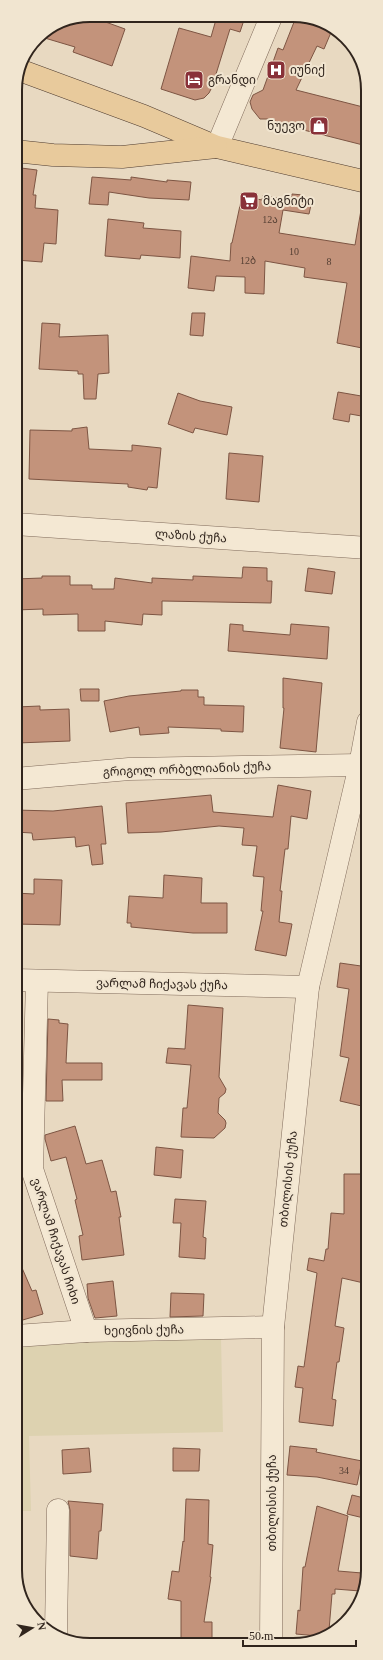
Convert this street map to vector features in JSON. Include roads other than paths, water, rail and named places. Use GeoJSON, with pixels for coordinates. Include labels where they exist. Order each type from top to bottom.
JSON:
{"type":"FeatureCollection","features":[{"type":"Feature","properties":{"kind":"main road"},"geometry":{"type":"LineString","coordinates":[[24,72],[144,116],[217,147],[361,181]]}},
{"type":"Feature","properties":{"kind":"main road"},"geometry":{"type":"LineString","coordinates":[[22,152],[53,155],[122,157],[217,147]]}},
{"type":"Feature","properties":{"kind":"street"},"geometry":{"type":"LineString","coordinates":[[217,147],[269,22]]}},
{"type":"Feature","properties":{"kind":"street","name":"ლაზის ქუჩა"},"geometry":{"type":"LineString","coordinates":[[22,524],[361,548]]}},
{"type":"Feature","properties":{"kind":"street","name":"თბილისის ქუჩა"},"geometry":{"type":"LineString","coordinates":[[271,1638],[273,1327],[308,987],[361,760]]}},
{"type":"Feature","properties":{"kind":"street","name":"გრიგოლ ორბელიანის ქუჩა"},"geometry":{"type":"LineString","coordinates":[[22,778],[129,769],[360,765]]}},
{"type":"Feature","properties":{"kind":"street","name":"ვარლამ ჩიქავას ქუჩა"},"geometry":{"type":"LineString","coordinates":[[22,980],[308,987]]}},
{"type":"Feature","properties":{"kind":"street","name":"ვარლამ ჩიქავას ჩიხი"},"geometry":{"type":"LineString","coordinates":[[37,981],[32,1169],[86,1331]]}},
{"type":"Feature","properties":{"kind":"street","name":"ხეივნის ქუჩა"},"geometry":{"type":"LineString","coordinates":[[22,1336],[86,1331],[273,1327]]}},
{"type":"Feature","properties":{"kind":"street"},"geometry":{"type":"LineString","coordinates":[[56,1629],[58,1510]]}},
{"type":"Feature","properties":{"kind":"place","name":"იუნიქ"},"geometry":{"type":"Point","coordinates":[276,70]}},
{"type":"Feature","properties":{"kind":"place","name":"გრანდი"},"geometry":{"type":"Point","coordinates":[194,80]}},
{"type":"Feature","properties":{"kind":"place","name":"ნუევო"},"geometry":{"type":"Point","coordinates":[319,126]}},
{"type":"Feature","properties":{"kind":"place","name":"მაგნიტი"},"geometry":{"type":"Point","coordinates":[249,201]}}]}
